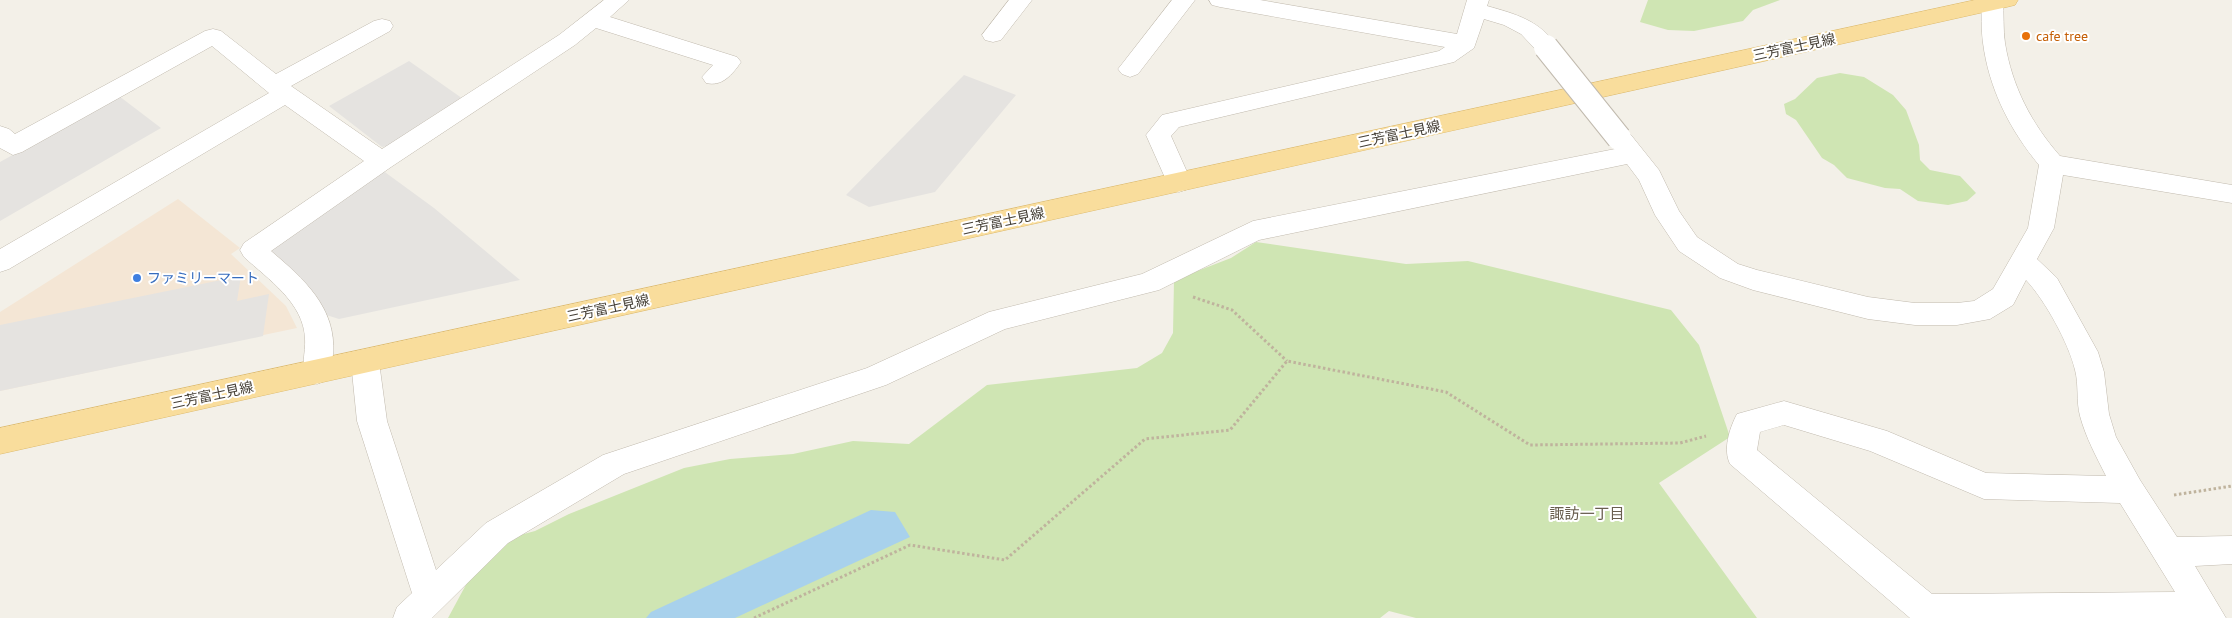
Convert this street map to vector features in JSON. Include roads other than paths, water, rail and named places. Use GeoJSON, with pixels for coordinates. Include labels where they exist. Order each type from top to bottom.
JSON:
{"type":"FeatureCollection","features":[{"type":"Feature","properties":{"kind":"main road","name":"三芳富士見線"},"geometry":{"type":"LineString","coordinates":[[0,441],[1178,183],[1997,1]]}},
{"type":"Feature","properties":{"kind":"street"},"geometry":{"type":"LineString","coordinates":[[317,372],[319,334],[315,320],[302,296],[253,250],[594,20],[618,0]]}},
{"type":"Feature","properties":{"kind":"street"},"geometry":{"type":"LineString","coordinates":[[993,35],[1021,0]]}},
{"type":"Feature","properties":{"kind":"street"},"geometry":{"type":"LineString","coordinates":[[1130,69],[1184,0]]}},
{"type":"Feature","properties":{"kind":"street"},"geometry":{"type":"LineString","coordinates":[[1220,0],[1466,43]]}},
{"type":"Feature","properties":{"kind":"street"},"geometry":{"type":"LineString","coordinates":[[1997,1],[1994,44],[2005,87],[2020,122],[2037,147],[2052,164],[2232,194]]}},
{"type":"Feature","properties":{"kind":"street"},"geometry":{"type":"LineString","coordinates":[[1178,183],[1158,134],[1172,121],[1446,57],[1466,43],[1477,5],[1529,29],[1546,47],[1650,176],[1668,215],[1688,244],[1729,271],[1753,280],[1868,308],[1915,314],[1957,314],[1980,311],[2003,297],[2041,228],[2052,164]]}},
{"type":"Feature","properties":{"kind":"street"},"geometry":{"type":"LineString","coordinates":[[594,20],[729,62],[714,77]]}},
{"type":"Feature","properties":{"kind":"street"},"geometry":{"type":"LineString","coordinates":[[0,262],[382,26]]}},
{"type":"Feature","properties":{"kind":"street"},"geometry":{"type":"LineString","coordinates":[[0,135],[13,146],[213,36],[281,89],[382,162]]}},
{"type":"Feature","properties":{"kind":"street"},"geometry":{"type":"LineString","coordinates":[[365,362],[372,421],[419,607],[497,533],[614,464],[876,377],[999,320],[1149,282],[1253,232],[1626,146]]}},
{"type":"Feature","properties":{"kind":"street"},"geometry":{"type":"LineString","coordinates":[[2023,261],[2047,285],[2084,352],[2090,372],[2094,414],[2102,439],[2133,495],[2206,613]]}},
{"type":"Feature","properties":{"kind":"street"},"geometry":{"type":"LineString","coordinates":[[2133,495],[1984,486],[1876,440],[1784,413],[1747,423],[1741,455],[1930,614],[2206,613]]}},
{"type":"Feature","properties":{"kind":"street"},"geometry":{"type":"LineString","coordinates":[[2170,552],[2232,550]]}},
{"type":"Feature","properties":{"kind":"water"},"geometry":{"type":"Polygon","coordinates":[[[871,510],[895,512],[910,537],[735,618],[646,618],[651,612],[871,510]]]}},
{"type":"Feature","properties":{"kind":"place","name":"cafe tree"},"geometry":{"type":"Point","coordinates":[2026,36]}},
{"type":"Feature","properties":{"kind":"place","name":"ファミリーマート"},"geometry":{"type":"Point","coordinates":[137,278]}},
{"type":"Feature","properties":{"kind":"district","name":"諏訪一丁目"},"geometry":{"type":"Point","coordinates":[1587,514]}}]}
